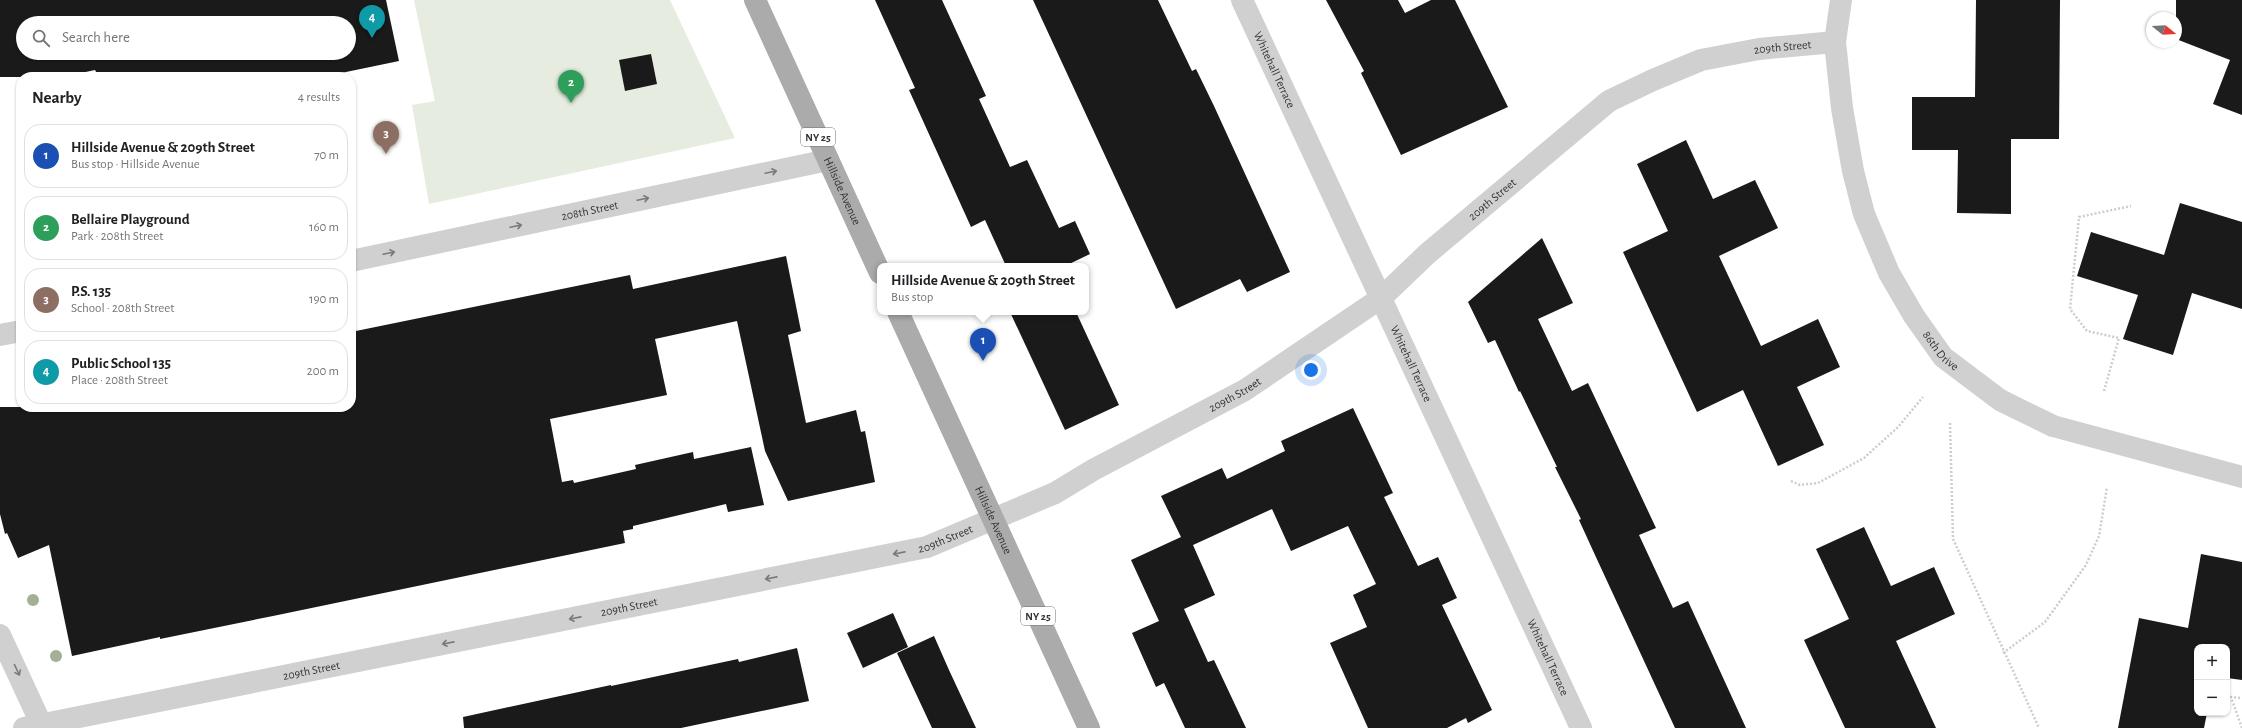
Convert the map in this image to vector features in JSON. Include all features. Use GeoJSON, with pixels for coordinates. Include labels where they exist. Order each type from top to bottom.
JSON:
{"type":"FeatureCollection","features":[{"type":"Feature","properties":{"kind":"main road","name":"Hillside Avenue"},"geometry":{"type":"LineString","coordinates":[[755,0],[877,266]]}},
{"type":"Feature","properties":{"kind":"main road","name":"Hillside Avenue"},"geometry":{"type":"LineString","coordinates":[[899,315],[1088,728]]}},
{"type":"Feature","properties":{"kind":"street","name":"Whitehall Terrace"},"geometry":{"type":"LineString","coordinates":[[1242,0],[1580,728]]}},
{"type":"Feature","properties":{"kind":"street"},"geometry":{"type":"LineString","coordinates":[[1835,42],[1841,0]]}},
{"type":"Feature","properties":{"kind":"street","name":"209th Street"},"geometry":{"type":"LineString","coordinates":[[37,727],[926,547],[1055,493],[1093,470],[1245,390],[1381,298],[1427,254],[1609,101],[1653,80],[1701,60],[1759,49],[1835,42]]}},
{"type":"Feature","properties":{"kind":"street","name":"86th Drive"},"geometry":{"type":"LineString","coordinates":[[1835,42],[1842,108],[1853,171],[1864,214],[1889,273],[1914,316],[1943,357],[2000,400],[2053,426],[2242,477]]}},
{"type":"Feature","properties":{"kind":"street","name":"208th Street"},"geometry":{"type":"LineString","coordinates":[[356,260],[828,160]]}},
{"type":"Feature","properties":{"kind":"street"},"geometry":{"type":"LineString","coordinates":[[0,335],[16,332]]}},
{"type":"Feature","properties":{"kind":"street"},"geometry":{"type":"LineString","coordinates":[[0,635],[37,727]]}},
{"type":"Feature","properties":{"kind":"path"},"geometry":{"type":"LineString","coordinates":[[2104,391],[2119,338],[2087,331],[2070,308],[2080,216],[2131,206]]}},
{"type":"Feature","properties":{"kind":"path"},"geometry":{"type":"LineString","coordinates":[[1791,480],[1800,485],[1818,483],[1864,458],[1898,427],[1922,397]]}},
{"type":"Feature","properties":{"kind":"path"},"geometry":{"type":"LineString","coordinates":[[1950,423],[1953,539],[2003,653],[2039,728]]}},
{"type":"Feature","properties":{"kind":"path"},"geometry":{"type":"LineString","coordinates":[[2003,653],[2045,622],[2086,565],[2099,536],[2107,488]]}},
{"type":"Feature","properties":{"kind":"path"},"geometry":{"type":"LineString","coordinates":[[2242,698],[2231,696],[2242,728]]}},
{"type":"Feature","properties":{"kind":"shaded area"},"geometry":{"type":"Polygon","coordinates":[[[414,0],[670,0],[735,138],[429,204],[412,105],[435,101],[414,0]]]}},
{"type":"Feature","properties":{"kind":"building"},"geometry":{"type":"Polygon","coordinates":[[[0,0],[386,0],[399,61],[346,72],[96,72],[95,70],[86,72],[16,72],[16,77],[0,77],[0,0]]]}},
{"type":"Feature","properties":{"kind":"building"},"geometry":{"type":"Polygon","coordinates":[[[875,0],[942,0],[986,96],[979,99],[1010,167],[1027,160],[1059,228],[1075,221],[1090,254],[1071,263],[1005,263],[985,220],[971,227],[909,90],[915,88],[875,0]]]}},
{"type":"Feature","properties":{"kind":"building"},"geometry":{"type":"Polygon","coordinates":[[[1033,0],[1158,0],[1192,71],[1196,69],[1214,106],[1290,272],[1247,292],[1240,279],[1176,309],[1033,0]]]}},
{"type":"Feature","properties":{"kind":"building"},"geometry":{"type":"Polygon","coordinates":[[[1326,0],[1398,0],[1405,13],[1431,0],[1455,0],[1508,107],[1401,155],[1361,73],[1364,71],[1326,0]]]}},
{"type":"Feature","properties":{"kind":"building"},"geometry":{"type":"Polygon","coordinates":[[[1976,0],[2060,0],[2059,139],[2011,139],[2011,214],[1957,213],[1958,150],[1912,150],[1912,97],[1975,97],[1976,0]]]}},
{"type":"Feature","properties":{"kind":"building"},"geometry":{"type":"Polygon","coordinates":[[[2176,0],[2242,0],[2242,115],[2213,104],[2230,60],[2182,41],[2182,12],[2176,12],[2176,0]]]}},
{"type":"Feature","properties":{"kind":"building"},"geometry":{"type":"Polygon","coordinates":[[[651,54],[657,84],[625,91],[619,60],[651,54]]]}},
{"type":"Feature","properties":{"kind":"building"},"geometry":{"type":"Polygon","coordinates":[[[1686,140],[1713,199],[1755,180],[1778,228],[1719,256],[1761,346],[1818,319],[1840,367],[1797,387],[1824,445],[1778,466],[1743,390],[1697,412],[1623,252],[1668,231],[1637,164],[1686,140]]]}},
{"type":"Feature","properties":{"kind":"building"},"geometry":{"type":"Polygon","coordinates":[[[2180,203],[2242,222],[2242,309],[2192,293],[2173,355],[2123,339],[2138,295],[2077,276],[2091,232],[2164,255],[2180,203]]]}},
{"type":"Feature","properties":{"kind":"building"},"geometry":{"type":"Polygon","coordinates":[[[1542,238],[1573,303],[1538,319],[1572,391],[1588,383],[1656,528],[1639,535],[1673,608],[1688,601],[1746,728],[1675,728],[1579,520],[1581,519],[1555,467],[1557,467],[1520,391],[1519,392],[1495,340],[1488,343],[1468,302],[1542,238]]]}},
{"type":"Feature","properties":{"kind":"building"},"geometry":{"type":"Polygon","coordinates":[[[786,256],[801,331],[788,335],[806,423],[856,410],[861,432],[865,431],[875,482],[788,501],[765,451],[737,321],[655,339],[667,395],[550,419],[562,482],[573,480],[574,483],[636,469],[635,465],[693,452],[694,459],[751,447],[764,505],[728,512],[726,504],[633,526],[633,529],[623,531],[625,543],[72,656],[49,545],[18,558],[7,533],[5,534],[0,514],[0,407],[16,407],[16,412],[356,412],[356,331],[630,275],[633,289],[786,256]]]}},
{"type":"Feature","properties":{"kind":"building"},"geometry":{"type":"Polygon","coordinates":[[[1011,315],[1077,315],[1119,405],[1065,430],[1011,315]]]}},
{"type":"Feature","properties":{"kind":"building"},"geometry":{"type":"Polygon","coordinates":[[[1353,408],[1393,493],[1384,497],[1418,566],[1438,557],[1457,598],[1442,605],[1492,710],[1468,723],[1466,718],[1447,728],[1368,728],[1330,643],[1367,627],[1353,595],[1376,584],[1348,526],[1291,551],[1272,509],[1193,545],[1215,595],[1184,609],[1208,662],[1214,660],[1246,728],[1185,728],[1164,683],[1156,687],[1132,633],[1159,621],[1131,560],[1181,537],[1161,496],[1222,468],[1227,479],[1285,451],[1281,441],[1353,408]]]}},
{"type":"Feature","properties":{"kind":"building"},"geometry":{"type":"Polygon","coordinates":[[[1864,527],[1891,586],[1934,567],[1955,614],[1896,641],[1936,728],[1845,728],[1804,640],[1849,619],[1816,549],[1864,527]]]}},
{"type":"Feature","properties":{"kind":"building"},"geometry":{"type":"Polygon","coordinates":[[[2201,554],[2242,562],[2242,680],[2230,678],[2230,644],[2194,644],[2194,716],[2206,716],[2204,728],[2118,728],[2139,618],[2188,628],[2201,554]]]}},
{"type":"Feature","properties":{"kind":"building"},"geometry":{"type":"Polygon","coordinates":[[[893,613],[908,647],[863,668],[847,633],[893,613]]]}},
{"type":"Feature","properties":{"kind":"building"},"geometry":{"type":"Polygon","coordinates":[[[934,636],[976,728],[932,728],[897,653],[934,636]]]}},
{"type":"Feature","properties":{"kind":"building"},"geometry":{"type":"Polygon","coordinates":[[[797,648],[809,701],[681,728],[464,728],[463,717],[738,659],[739,662],[797,648]]]}},
{"type":"Feature","properties":{"kind":"place","name":"Public School 135"},"geometry":{"type":"Point","coordinates":[372,38]}},
{"type":"Feature","properties":{"kind":"place","name":"Bellaire Playground"},"geometry":{"type":"Point","coordinates":[571,103]}},
{"type":"Feature","properties":{"kind":"place","name":"P.S. 135"},"geometry":{"type":"Point","coordinates":[386,154]}},
{"type":"Feature","properties":{"kind":"place","name":"Hillside Avenue & 209th Street"},"geometry":{"type":"Point","coordinates":[983,361]}}]}
